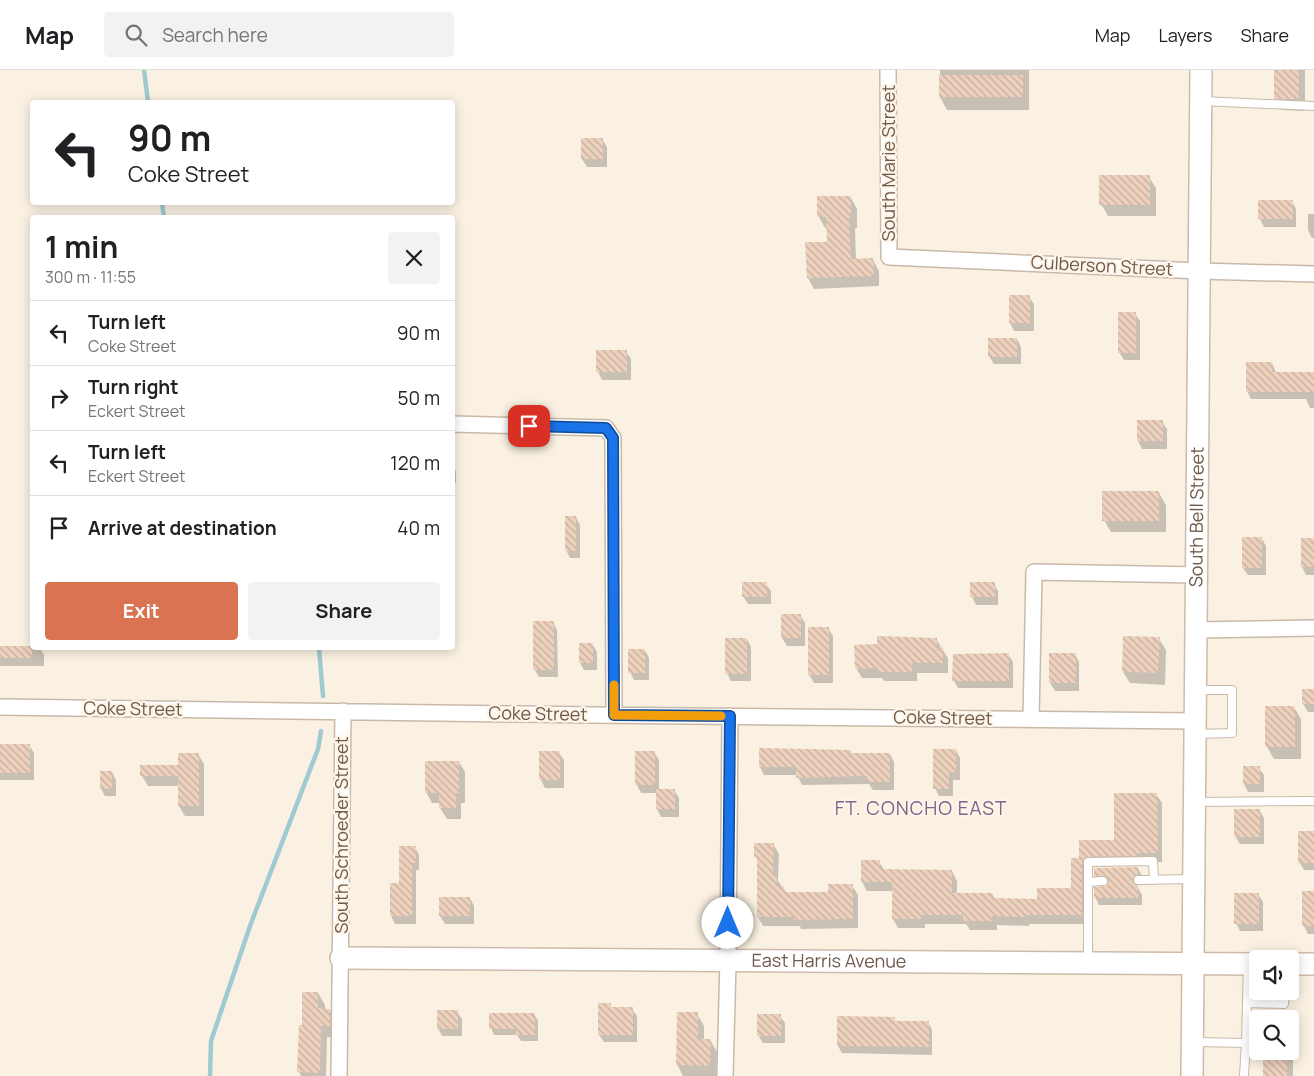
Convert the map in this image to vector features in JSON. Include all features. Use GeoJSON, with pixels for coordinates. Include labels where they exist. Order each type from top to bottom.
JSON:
{"type":"FeatureCollection","features":[{"type":"Feature","properties":{"kind":"main road","name":"South Bell Street"},"geometry":{"type":"LineString","coordinates":[[1192,1076],[1201,70]]}},
{"type":"Feature","properties":{"kind":"main road","name":"East Harris Avenue"},"geometry":{"type":"LineString","coordinates":[[341,958],[1249,964]]}},
{"type":"Feature","properties":{"kind":"main road"},"geometry":{"type":"LineString","coordinates":[[1299,964],[1314,964]]}},
{"type":"Feature","properties":{"kind":"street","name":"South Marie Street"},"geometry":{"type":"LineString","coordinates":[[888,70],[889,257]]}},
{"type":"Feature","properties":{"kind":"street","name":"Culberson Street"},"geometry":{"type":"LineString","coordinates":[[889,257],[1200,271],[1314,274]]}},
{"type":"Feature","properties":{"kind":"street"},"geometry":{"type":"LineString","coordinates":[[455,424],[606,428],[613,438],[614,715]]}},
{"type":"Feature","properties":{"kind":"street"},"geometry":{"type":"LineString","coordinates":[[1031,719],[1034,572],[1197,575]]}},
{"type":"Feature","properties":{"kind":"street"},"geometry":{"type":"LineString","coordinates":[[1196,630],[1314,628]]}},
{"type":"Feature","properties":{"kind":"street","name":"Coke Street"},"geometry":{"type":"LineString","coordinates":[[0,708],[1031,719],[1196,727]]}},
{"type":"Feature","properties":{"kind":"street","name":"South Schroeder Street"},"geometry":{"type":"LineString","coordinates":[[339,1076],[343,711]]}},
{"type":"Feature","properties":{"kind":"street"},"geometry":{"type":"LineString","coordinates":[[725,1076],[730,716]]}},
{"type":"Feature","properties":{"kind":"lane"},"geometry":{"type":"LineString","coordinates":[[1201,101],[1314,106]]}},
{"type":"Feature","properties":{"kind":"lane"},"geometry":{"type":"LineString","coordinates":[[1196,690],[1232,690],[1232,733],[1196,727]]}},
{"type":"Feature","properties":{"kind":"lane"},"geometry":{"type":"LineString","coordinates":[[1195,802],[1314,801]]}},
{"type":"Feature","properties":{"kind":"lane"},"geometry":{"type":"LineString","coordinates":[[1088,963],[1088,862],[1154,861],[1154,880]]}},
{"type":"Feature","properties":{"kind":"lane"},"geometry":{"type":"LineString","coordinates":[[1138,880],[1194,878]]}},
{"type":"Feature","properties":{"kind":"lane"},"geometry":{"type":"LineString","coordinates":[[1088,882],[1103,880]]}},
{"type":"Feature","properties":{"kind":"lane"},"geometry":{"type":"LineString","coordinates":[[1244,1076],[1249,989]]}},
{"type":"Feature","properties":{"kind":"lane"},"geometry":{"type":"LineString","coordinates":[[1247,1002],[1284,1004],[1284,1000]]}},
{"type":"Feature","properties":{"kind":"lane"},"geometry":{"type":"LineString","coordinates":[[1193,1042],[1246,1043]]}},
{"type":"Feature","properties":{"kind":"building"},"geometry":{"type":"Polygon","coordinates":[[[1274,70],[1299,70],[1299,99],[1274,99],[1274,70]]]}},
{"type":"Feature","properties":{"kind":"building"},"geometry":{"type":"Polygon","coordinates":[[[939,75],[1023,75],[1023,97],[939,97],[939,75]]]}},
{"type":"Feature","properties":{"kind":"building"},"geometry":{"type":"Polygon","coordinates":[[[581,138],[603,138],[603,159],[581,159],[581,138]]]}},
{"type":"Feature","properties":{"kind":"building"},"geometry":{"type":"Polygon","coordinates":[[[1099,175],[1150,175],[1150,205],[1099,205],[1099,175]]]}},
{"type":"Feature","properties":{"kind":"building"},"geometry":{"type":"Polygon","coordinates":[[[817,196],[851,196],[851,217],[849,217],[851,259],[873,258],[874,276],[807,278],[805,242],[827,242],[826,217],[817,217],[817,196]]]}},
{"type":"Feature","properties":{"kind":"building"},"geometry":{"type":"Polygon","coordinates":[[[1258,200],[1293,200],[1293,219],[1258,219],[1258,200]]]}},
{"type":"Feature","properties":{"kind":"building"},"geometry":{"type":"Polygon","coordinates":[[[1009,295],[1030,295],[1030,323],[1009,323],[1009,295]]]}},
{"type":"Feature","properties":{"kind":"building"},"geometry":{"type":"Polygon","coordinates":[[[1118,312],[1136,312],[1136,353],[1118,353],[1118,312]]]}},
{"type":"Feature","properties":{"kind":"building"},"geometry":{"type":"Polygon","coordinates":[[[988,338],[1017,338],[1017,357],[988,357],[988,338]]]}},
{"type":"Feature","properties":{"kind":"building"},"geometry":{"type":"Polygon","coordinates":[[[596,350],[627,350],[627,372],[596,372],[596,350]]]}},
{"type":"Feature","properties":{"kind":"building"},"geometry":{"type":"Polygon","coordinates":[[[1246,362],[1272,362],[1272,372],[1314,372],[1314,392],[1246,392],[1246,362]]]}},
{"type":"Feature","properties":{"kind":"building"},"geometry":{"type":"Polygon","coordinates":[[[1137,420],[1163,420],[1163,441],[1137,441],[1137,420]]]}},
{"type":"Feature","properties":{"kind":"building"},"geometry":{"type":"Polygon","coordinates":[[[1102,491],[1159,491],[1159,521],[1102,521],[1102,491]]]}},
{"type":"Feature","properties":{"kind":"building"},"geometry":{"type":"Polygon","coordinates":[[[565,516],[576,516],[576,551],[565,551],[565,516]]]}},
{"type":"Feature","properties":{"kind":"building"},"geometry":{"type":"Polygon","coordinates":[[[1242,537],[1262,537],[1262,568],[1242,568],[1242,537]]]}},
{"type":"Feature","properties":{"kind":"building"},"geometry":{"type":"Polygon","coordinates":[[[1301,538],[1314,538],[1314,567],[1301,567],[1301,538]]]}},
{"type":"Feature","properties":{"kind":"building"},"geometry":{"type":"Polygon","coordinates":[[[742,582],[767,582],[767,597],[742,597],[742,582]]]}},
{"type":"Feature","properties":{"kind":"building"},"geometry":{"type":"Polygon","coordinates":[[[970,582],[995,582],[995,597],[970,597],[970,582]]]}},
{"type":"Feature","properties":{"kind":"building"},"geometry":{"type":"Polygon","coordinates":[[[781,614],[801,614],[801,638],[781,638],[781,614]]]}},
{"type":"Feature","properties":{"kind":"building"},"geometry":{"type":"Polygon","coordinates":[[[533,621],[554,621],[554,670],[533,670],[533,621]]]}},
{"type":"Feature","properties":{"kind":"building"},"geometry":{"type":"Polygon","coordinates":[[[808,627],[829,627],[829,675],[808,675],[808,627]]]}},
{"type":"Feature","properties":{"kind":"building"},"geometry":{"type":"Polygon","coordinates":[[[877,636],[937,638],[937,647],[943,647],[943,663],[912,663],[912,672],[877,672],[877,668],[855,669],[854,645],[877,644],[877,636]]]}},
{"type":"Feature","properties":{"kind":"building"},"geometry":{"type":"Polygon","coordinates":[[[1123,636],[1160,637],[1158,673],[1122,672],[1123,636]]]}},
{"type":"Feature","properties":{"kind":"building"},"geometry":{"type":"Polygon","coordinates":[[[725,638],[747,638],[747,674],[725,674],[725,638]]]}},
{"type":"Feature","properties":{"kind":"building"},"geometry":{"type":"Polygon","coordinates":[[[579,643],[593,643],[593,663],[579,663],[579,643]]]}},
{"type":"Feature","properties":{"kind":"building"},"geometry":{"type":"Polygon","coordinates":[[[0,646],[30,646],[30,650],[32,650],[32,658],[0,658],[0,646]]]}},
{"type":"Feature","properties":{"kind":"building"},"geometry":{"type":"Polygon","coordinates":[[[628,649],[645,649],[645,673],[628,673],[628,649]]]}},
{"type":"Feature","properties":{"kind":"building"},"geometry":{"type":"Polygon","coordinates":[[[1009,653],[1009,681],[952,681],[953,654],[1009,653]]]}},
{"type":"Feature","properties":{"kind":"building"},"geometry":{"type":"Polygon","coordinates":[[[1049,653],[1076,653],[1076,683],[1049,683],[1049,653]]]}},
{"type":"Feature","properties":{"kind":"building"},"geometry":{"type":"Polygon","coordinates":[[[1302,689],[1314,689],[1314,704],[1302,704],[1302,689]]]}},
{"type":"Feature","properties":{"kind":"building"},"geometry":{"type":"Polygon","coordinates":[[[1265,706],[1295,706],[1295,747],[1265,747],[1265,706]]]}},
{"type":"Feature","properties":{"kind":"building"},"geometry":{"type":"Polygon","coordinates":[[[0,744],[30,744],[30,773],[0,773],[0,744]]]}},
{"type":"Feature","properties":{"kind":"building"},"geometry":{"type":"Polygon","coordinates":[[[759,748],[851,750],[851,753],[890,753],[890,782],[867,782],[867,776],[796,778],[796,767],[759,767],[759,748]]]}},
{"type":"Feature","properties":{"kind":"building"},"geometry":{"type":"Polygon","coordinates":[[[933,749],[956,749],[956,772],[949,772],[949,789],[933,789],[933,749]]]}},
{"type":"Feature","properties":{"kind":"building"},"geometry":{"type":"Polygon","coordinates":[[[539,751],[560,751],[560,780],[539,780],[539,751]]]}},
{"type":"Feature","properties":{"kind":"building"},"geometry":{"type":"Polygon","coordinates":[[[635,751],[655,751],[655,785],[635,785],[635,751]]]}},
{"type":"Feature","properties":{"kind":"building"},"geometry":{"type":"Polygon","coordinates":[[[178,753],[199,753],[199,806],[178,806],[178,776],[140,776],[140,765],[178,765],[178,753]]]}},
{"type":"Feature","properties":{"kind":"building"},"geometry":{"type":"Polygon","coordinates":[[[425,761],[459,761],[459,793],[456,793],[456,808],[439,808],[439,793],[425,793],[425,761]]]}},
{"type":"Feature","properties":{"kind":"building"},"geometry":{"type":"Polygon","coordinates":[[[1243,766],[1260,766],[1260,784],[1243,784],[1243,766]]]}},
{"type":"Feature","properties":{"kind":"building"},"geometry":{"type":"Polygon","coordinates":[[[100,771],[112,771],[112,789],[100,789],[100,771]]]}},
{"type":"Feature","properties":{"kind":"building"},"geometry":{"type":"Polygon","coordinates":[[[656,789],[675,789],[675,809],[656,809],[656,789]]]}},
{"type":"Feature","properties":{"kind":"building"},"geometry":{"type":"Polygon","coordinates":[[[1114,793],[1157,793],[1158,853],[1138,853],[1138,856],[1085,857],[1082,862],[1082,915],[992,916],[992,921],[963,921],[963,915],[921,915],[921,919],[892,919],[892,882],[861,882],[861,860],[880,860],[880,869],[952,870],[952,893],[992,893],[992,898],[1037,899],[1037,888],[1071,888],[1071,858],[1079,858],[1079,840],[1114,840],[1114,793]]]}},
{"type":"Feature","properties":{"kind":"building"},"geometry":{"type":"Polygon","coordinates":[[[1234,809],[1260,809],[1260,837],[1234,837],[1234,809]]]}},
{"type":"Feature","properties":{"kind":"building"},"geometry":{"type":"Polygon","coordinates":[[[1298,831],[1314,831],[1314,863],[1298,863],[1298,831]]]}},
{"type":"Feature","properties":{"kind":"building"},"geometry":{"type":"Polygon","coordinates":[[[754,843],[774,843],[773,876],[777,876],[777,886],[784,886],[784,892],[828,892],[828,884],[853,884],[853,919],[794,920],[794,917],[757,917],[757,857],[754,857],[754,843]]]}},
{"type":"Feature","properties":{"kind":"building"},"geometry":{"type":"Polygon","coordinates":[[[399,846],[416,846],[416,863],[412,863],[412,916],[390,916],[390,883],[399,883],[399,846]]]}},
{"type":"Feature","properties":{"kind":"building"},"geometry":{"type":"Polygon","coordinates":[[[1138,867],[1138,874],[1132,880],[1138,886],[1138,898],[1094,898],[1094,887],[1106,886],[1109,881],[1105,876],[1094,876],[1094,868],[1138,867]]]}},
{"type":"Feature","properties":{"kind":"building"},"geometry":{"type":"Polygon","coordinates":[[[1302,891],[1314,891],[1314,926],[1302,926],[1302,891]]]}},
{"type":"Feature","properties":{"kind":"building"},"geometry":{"type":"Polygon","coordinates":[[[1234,893],[1259,893],[1259,924],[1234,924],[1234,893]]]}},
{"type":"Feature","properties":{"kind":"building"},"geometry":{"type":"Polygon","coordinates":[[[439,897],[470,897],[470,916],[439,916],[439,897]]]}},
{"type":"Feature","properties":{"kind":"building"},"geometry":{"type":"Polygon","coordinates":[[[302,992],[318,992],[318,1008],[330,1009],[330,1026],[321,1026],[320,1073],[297,1072],[299,1025],[302,1025],[302,992]]]}},
{"type":"Feature","properties":{"kind":"building"},"geometry":{"type":"Polygon","coordinates":[[[598,1003],[611,1003],[611,1007],[633,1007],[633,1035],[598,1035],[598,1003]]]}},
{"type":"Feature","properties":{"kind":"building"},"geometry":{"type":"Polygon","coordinates":[[[437,1010],[458,1010],[458,1029],[437,1029],[437,1010]]]}},
{"type":"Feature","properties":{"kind":"building"},"geometry":{"type":"Polygon","coordinates":[[[677,1012],[698,1012],[698,1039],[711,1039],[710,1066],[676,1065],[677,1012]]]}},
{"type":"Feature","properties":{"kind":"building"},"geometry":{"type":"Polygon","coordinates":[[[489,1013],[535,1013],[535,1035],[516,1035],[516,1029],[489,1029],[489,1013]]]}},
{"type":"Feature","properties":{"kind":"building"},"geometry":{"type":"Polygon","coordinates":[[[757,1014],[781,1014],[781,1036],[757,1036],[757,1014]]]}},
{"type":"Feature","properties":{"kind":"building"},"geometry":{"type":"Polygon","coordinates":[[[837,1016],[895,1017],[895,1021],[929,1021],[929,1047],[837,1046],[837,1016]]]}},
{"type":"Feature","properties":{"kind":"building"},"geometry":{"type":"Polygon","coordinates":[[[1263,1060],[1287,1060],[1287,1076],[1263,1076],[1263,1060]]]}},
{"type":"Feature","properties":{"kind":"waterway"},"geometry":{"type":"LineString","coordinates":[[144,70],[148,100]]}},
{"type":"Feature","properties":{"kind":"waterway"},"geometry":{"type":"LineString","coordinates":[[162,205],[164,215]]}},
{"type":"Feature","properties":{"kind":"waterway"},"geometry":{"type":"LineString","coordinates":[[319,650],[323,696]]}},
{"type":"Feature","properties":{"kind":"waterway"},"geometry":{"type":"LineString","coordinates":[[210,1076],[211,1041],[250,926],[318,749],[321,731]]}},
{"type":"Feature","properties":{"kind":"slow traffic"},"geometry":{"type":"LineString","coordinates":[[614,685],[614,715],[721,716]]}},
{"type":"Feature","properties":{"kind":"district","name":"FT. CONCHO EAST"},"geometry":{"type":"Point","coordinates":[921,808]}},
{"type":"Feature","properties":{"kind":"route"},"geometry":{"type":"LineString","coordinates":[[529,426],[606,428],[613,438],[614,715],[730,716],[728,923]]}}]}
